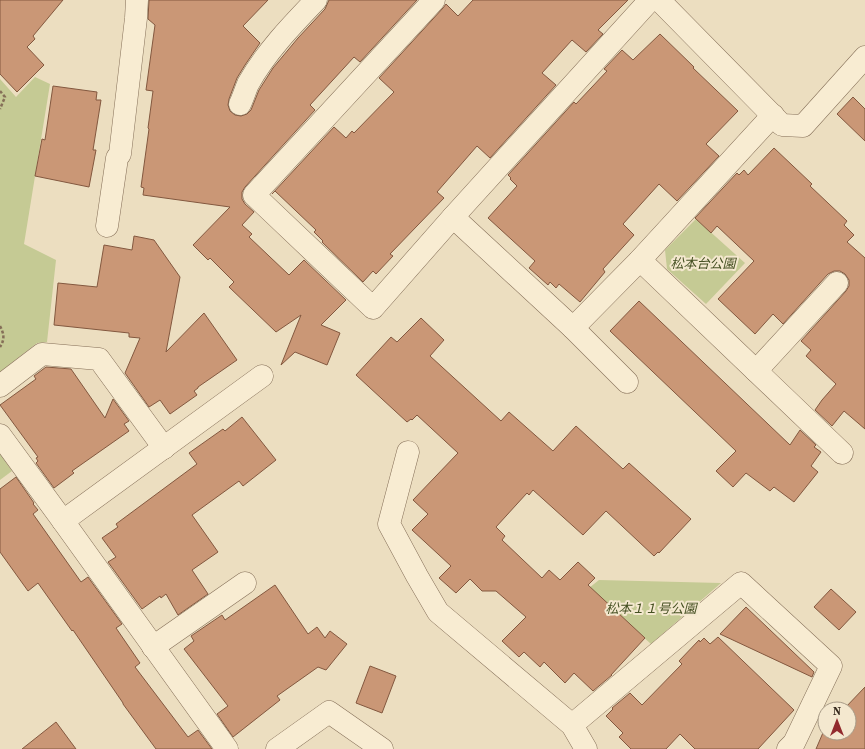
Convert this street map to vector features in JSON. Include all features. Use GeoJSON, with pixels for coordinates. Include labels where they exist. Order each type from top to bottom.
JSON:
{"type":"FeatureCollection","features":[{"type":"Feature","properties":{"kind":"street"},"geometry":{"type":"LineString","coordinates":[[107,226],[118,158],[120,154],[137,0]]}},
{"type":"Feature","properties":{"kind":"street"},"geometry":{"type":"LineString","coordinates":[[240,104],[247,86],[262,62],[285,33],[316,0]]}},
{"type":"Feature","properties":{"kind":"street"},"geometry":{"type":"LineString","coordinates":[[434,0],[254,195],[373,308],[453,217],[650,0]]}},
{"type":"Feature","properties":{"kind":"street"},"geometry":{"type":"LineString","coordinates":[[659,0],[782,125],[802,126],[865,57]]}},
{"type":"Feature","properties":{"kind":"street"},"geometry":{"type":"LineString","coordinates":[[573,328],[640,260],[773,115]]}},
{"type":"Feature","properties":{"kind":"street"},"geometry":{"type":"LineString","coordinates":[[453,217],[573,328],[627,382]]}},
{"type":"Feature","properties":{"kind":"street"},"geometry":{"type":"LineString","coordinates":[[640,260],[842,453]]}},
{"type":"Feature","properties":{"kind":"street"},"geometry":{"type":"LineString","coordinates":[[756,372],[837,283]]}},
{"type":"Feature","properties":{"kind":"street"},"geometry":{"type":"LineString","coordinates":[[0,386],[42,354],[99,359],[164,448]]}},
{"type":"Feature","properties":{"kind":"street"},"geometry":{"type":"LineString","coordinates":[[63,520],[262,376]]}},
{"type":"Feature","properties":{"kind":"street"},"geometry":{"type":"LineString","coordinates":[[0,435],[63,520],[227,749]]}},
{"type":"Feature","properties":{"kind":"street"},"geometry":{"type":"LineString","coordinates":[[408,452],[389,524],[438,612],[572,725],[586,749]]}},
{"type":"Feature","properties":{"kind":"street"},"geometry":{"type":"LineString","coordinates":[[153,647],[245,583]]}},
{"type":"Feature","properties":{"kind":"street"},"geometry":{"type":"LineString","coordinates":[[572,725],[741,583],[831,666],[794,743],[788,749]]}},
{"type":"Feature","properties":{"kind":"street"},"geometry":{"type":"LineString","coordinates":[[276,749],[329,712],[382,749]]}},
{"type":"Feature","properties":{"kind":"path"},"geometry":{"type":"LineString","coordinates":[[0,91],[5,97],[0,110]]}},
{"type":"Feature","properties":{"kind":"path"},"geometry":{"type":"LineString","coordinates":[[0,326],[3,333],[3,341],[0,347]]}},
{"type":"Feature","properties":{"kind":"green space"},"geometry":{"type":"Polygon","coordinates":[[[35,77],[50,84],[24,244],[56,260],[47,342],[37,343],[0,372],[0,79],[16,97],[35,77]]]}},
{"type":"Feature","properties":{"kind":"green space","name":"松本台公園"},"geometry":{"type":"Polygon","coordinates":[[[696,219],[745,263],[706,304],[667,269],[665,250],[696,219]]]}},
{"type":"Feature","properties":{"kind":"green space"},"geometry":{"type":"Polygon","coordinates":[[[0,454],[12,471],[0,480],[0,454]]]}},
{"type":"Feature","properties":{"kind":"green space","name":"松本１１号公園"},"geometry":{"type":"Polygon","coordinates":[[[599,580],[721,583],[651,644],[589,588],[599,580]]]}},
{"type":"Feature","properties":{"kind":"building"},"geometry":{"type":"Polygon","coordinates":[[[0,0],[63,0],[33,36],[35,39],[27,47],[44,65],[17,92],[0,74],[0,0]]]}},
{"type":"Feature","properties":{"kind":"building"},"geometry":{"type":"Polygon","coordinates":[[[149,0],[268,0],[243,26],[260,43],[237,78],[229,99],[228,105],[230,111],[235,115],[241,116],[247,114],[251,110],[259,90],[273,68],[325,9],[329,0],[417,0],[360,62],[354,57],[310,105],[315,110],[242,192],[242,199],[245,204],[254,212],[242,225],[252,234],[249,237],[289,275],[304,260],[346,300],[321,325],[340,333],[327,365],[295,352],[281,365],[301,315],[276,332],[229,287],[234,282],[210,258],[208,260],[193,245],[230,207],[143,195],[144,188],[141,187],[153,91],[146,90],[155,25],[148,19],[149,0]]]}},
{"type":"Feature","properties":{"kind":"building"},"geometry":{"type":"Polygon","coordinates":[[[473,0],[628,0],[598,30],[603,34],[586,52],[572,40],[542,73],[556,85],[490,158],[477,146],[437,192],[444,198],[390,254],[393,256],[376,274],[373,271],[363,282],[322,242],[323,241],[314,232],[316,230],[275,191],[272,194],[334,127],[346,138],[352,131],[354,133],[394,92],[379,78],[446,4],[458,16],[473,0]]]}},
{"type":"Feature","properties":{"kind":"building"},"geometry":{"type":"Polygon","coordinates":[[[660,34],[738,111],[706,144],[719,156],[677,201],[659,184],[623,224],[634,235],[603,269],[605,272],[580,302],[559,284],[556,288],[550,282],[548,285],[529,268],[535,261],[488,218],[517,186],[508,175],[574,102],[576,104],[607,71],[604,69],[622,50],[633,60],[660,34]]]}},
{"type":"Feature","properties":{"kind":"building"},"geometry":{"type":"Polygon","coordinates":[[[53,86],[97,92],[96,100],[101,100],[93,150],[96,150],[89,187],[35,176],[42,139],[45,140],[53,86]]]}},
{"type":"Feature","properties":{"kind":"building"},"geometry":{"type":"Polygon","coordinates":[[[853,97],[865,109],[865,141],[837,114],[853,97]]]}},
{"type":"Feature","properties":{"kind":"building"},"geometry":{"type":"Polygon","coordinates":[[[774,148],[812,184],[810,186],[847,221],[844,225],[854,235],[847,242],[865,258],[865,429],[844,411],[832,426],[815,410],[836,384],[806,356],[811,350],[801,341],[846,291],[849,286],[849,280],[845,274],[840,271],[834,271],[828,274],[783,324],[773,314],[755,334],[718,299],[754,261],[717,226],[711,233],[695,218],[737,173],[739,175],[744,170],[748,175],[774,148]]]}},
{"type":"Feature","properties":{"kind":"building"},"geometry":{"type":"Polygon","coordinates":[[[134,236],[154,240],[180,277],[166,352],[204,313],[237,360],[198,387],[194,391],[197,395],[170,414],[160,400],[149,407],[125,373],[140,338],[129,337],[129,333],[54,325],[58,283],[97,287],[104,245],[132,250],[134,236]]]}},
{"type":"Feature","properties":{"kind":"building"},"geometry":{"type":"Polygon","coordinates":[[[639,301],[790,445],[800,430],[816,445],[814,447],[821,452],[811,466],[818,472],[794,502],[774,487],[770,491],[746,473],[733,487],[716,471],[736,451],[610,331],[639,301]]]}},
{"type":"Feature","properties":{"kind":"building"},"geometry":{"type":"Polygon","coordinates":[[[421,318],[444,340],[430,356],[501,421],[509,412],[553,451],[576,426],[623,469],[629,463],[691,519],[659,553],[658,552],[654,556],[606,511],[583,535],[533,490],[529,495],[527,493],[496,527],[505,536],[502,540],[542,578],[549,570],[560,580],[578,562],[595,578],[588,585],[645,638],[612,675],[593,691],[574,673],[565,683],[544,662],[540,667],[524,652],[519,657],[502,641],[526,617],[496,591],[482,591],[470,579],[456,593],[439,578],[451,566],[412,530],[428,514],[413,500],[458,453],[417,415],[412,420],[411,419],[407,422],[356,375],[391,337],[397,342],[421,318]]]}},
{"type":"Feature","properties":{"kind":"building"},"geometry":{"type":"Polygon","coordinates":[[[46,367],[71,369],[105,418],[113,399],[129,421],[124,424],[129,431],[72,471],[74,473],[54,488],[36,463],[38,461],[36,458],[38,457],[0,405],[36,379],[34,376],[46,367]]]}},
{"type":"Feature","properties":{"kind":"building"},"geometry":{"type":"Polygon","coordinates":[[[242,417],[276,460],[243,486],[239,481],[192,515],[218,552],[192,570],[208,594],[178,615],[166,594],[161,598],[160,596],[142,609],[108,562],[116,557],[102,538],[118,527],[116,524],[197,464],[189,453],[223,429],[225,431],[242,417]]]}},
{"type":"Feature","properties":{"kind":"building"},"geometry":{"type":"Polygon","coordinates":[[[16,477],[38,510],[33,514],[81,582],[88,577],[122,624],[116,628],[140,663],[135,667],[188,737],[198,730],[212,749],[156,749],[123,704],[73,630],[72,631],[38,583],[28,591],[0,552],[0,489],[16,477]]]}},
{"type":"Feature","properties":{"kind":"building"},"geometry":{"type":"Polygon","coordinates":[[[275,585],[308,634],[317,627],[325,638],[330,631],[347,644],[326,670],[318,667],[277,696],[280,700],[233,737],[217,714],[228,706],[184,649],[194,641],[191,636],[222,615],[225,620],[275,585]]]}},
{"type":"Feature","properties":{"kind":"building"},"geometry":{"type":"Polygon","coordinates":[[[831,589],[856,612],[839,630],[814,607],[831,589]]]}},
{"type":"Feature","properties":{"kind":"building"},"geometry":{"type":"Polygon","coordinates":[[[746,607],[814,672],[812,677],[720,634],[746,607]]]}},
{"type":"Feature","properties":{"kind":"building"},"geometry":{"type":"Polygon","coordinates":[[[718,637],[794,710],[758,749],[695,749],[680,734],[666,749],[631,749],[619,737],[623,733],[606,716],[613,709],[612,708],[630,693],[642,705],[682,664],[679,661],[699,640],[700,642],[704,638],[710,644],[718,637]]]}},
{"type":"Feature","properties":{"kind":"building"},"geometry":{"type":"Polygon","coordinates":[[[370,666],[396,676],[382,713],[356,703],[370,666]]]}},
{"type":"Feature","properties":{"kind":"building"},"geometry":{"type":"Polygon","coordinates":[[[865,687],[865,749],[816,749],[819,741],[857,741],[857,701],[852,701],[865,687]]]}},
{"type":"Feature","properties":{"kind":"building"},"geometry":{"type":"Polygon","coordinates":[[[56,722],[76,749],[22,749],[56,722]]]}}]}
